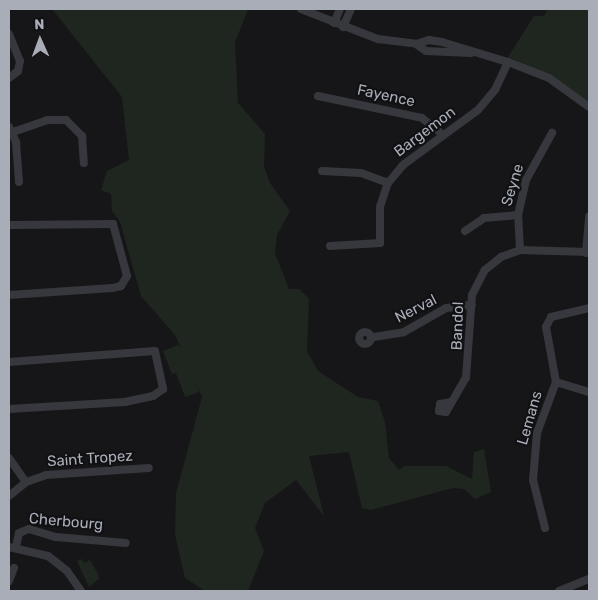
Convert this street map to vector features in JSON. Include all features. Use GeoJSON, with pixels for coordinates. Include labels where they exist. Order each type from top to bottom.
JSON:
{"type":"FeatureCollection","features":[{"type":"Feature","properties":{"kind":"street"},"geometry":{"type":"LineString","coordinates":[[301,9],[343,27],[378,39],[443,53],[471,52]]}},
{"type":"Feature","properties":{"kind":"street"},"geometry":{"type":"LineString","coordinates":[[334,23],[340,9]]}},
{"type":"Feature","properties":{"kind":"street"},"geometry":{"type":"LineString","coordinates":[[343,27],[351,9]]}},
{"type":"Feature","properties":{"kind":"street"},"geometry":{"type":"LineString","coordinates":[[9,34],[20,61],[18,71],[9,78]]}},
{"type":"Feature","properties":{"kind":"street"},"geometry":{"type":"LineString","coordinates":[[417,46],[429,40],[444,42],[508,62],[549,78],[589,107]]}},
{"type":"Feature","properties":{"kind":"street"},"geometry":{"type":"LineString","coordinates":[[443,53],[444,42]]}},
{"type":"Feature","properties":{"kind":"street","name":"Bargemon"},"geometry":{"type":"LineString","coordinates":[[330,246],[380,243],[380,207],[388,183],[403,165],[490,96],[508,62]]}},
{"type":"Feature","properties":{"kind":"street","name":"Fayence"},"geometry":{"type":"LineString","coordinates":[[318,96],[422,118],[443,135]]}},
{"type":"Feature","properties":{"kind":"street"},"geometry":{"type":"LineString","coordinates":[[18,182],[11,130],[47,120],[71,122],[82,136],[84,164]]}},
{"type":"Feature","properties":{"kind":"street","name":"Seyne"},"geometry":{"type":"LineString","coordinates":[[520,250],[518,215],[526,180],[552,133]]}},
{"type":"Feature","properties":{"kind":"street"},"geometry":{"type":"LineString","coordinates":[[322,171],[361,173],[388,183]]}},
{"type":"Feature","properties":{"kind":"street"},"geometry":{"type":"LineString","coordinates":[[465,230],[484,218],[518,215]]}},
{"type":"Feature","properties":{"kind":"street"},"geometry":{"type":"LineString","coordinates":[[588,252],[589,216]]}},
{"type":"Feature","properties":{"kind":"street"},"geometry":{"type":"LineString","coordinates":[[9,225],[107,222],[117,230],[127,276],[121,286],[9,295]]}},
{"type":"Feature","properties":{"kind":"street","name":"Bandol"},"geometry":{"type":"LineString","coordinates":[[450,402],[466,378],[472,305],[476,286],[485,270],[501,257],[520,250],[588,252]]}},
{"type":"Feature","properties":{"kind":"street","name":"Nerval"},"geometry":{"type":"LineString","coordinates":[[374,337],[404,332],[446,308],[472,305]]}},
{"type":"Feature","properties":{"kind":"street","name":"Lemans"},"geometry":{"type":"LineString","coordinates":[[545,528],[535,497],[534,457],[537,433],[556,382],[546,326],[551,317],[589,308]]}},
{"type":"Feature","properties":{"kind":"street"},"geometry":{"type":"LineString","coordinates":[[9,362],[109,358],[154,351],[163,389],[157,394],[110,404],[9,409]]}},
{"type":"Feature","properties":{"kind":"street"},"geometry":{"type":"LineString","coordinates":[[556,382],[589,392]]}},
{"type":"Feature","properties":{"kind":"street"},"geometry":{"type":"LineString","coordinates":[[9,458],[26,482]]}},
{"type":"Feature","properties":{"kind":"street","name":"Saint Tropez"},"geometry":{"type":"LineString","coordinates":[[9,496],[26,482],[57,473],[150,468]]}},
{"type":"Feature","properties":{"kind":"street","name":"Cherbourg"},"geometry":{"type":"LineString","coordinates":[[12,547],[19,533],[29,529],[56,537],[126,543]]}},
{"type":"Feature","properties":{"kind":"street"},"geometry":{"type":"LineString","coordinates":[[12,547],[55,561],[80,591]]}},
{"type":"Feature","properties":{"kind":"street"},"geometry":{"type":"LineString","coordinates":[[9,581],[14,568]]}},
{"type":"Feature","properties":{"kind":"street"},"geometry":{"type":"LineString","coordinates":[[559,591],[589,579]]}},
{"type":"Feature","properties":{"kind":"shaded area"},"geometry":{"type":"Polygon","coordinates":[[[52,9],[248,9],[235,43],[238,103],[265,134],[264,167],[270,183],[290,211],[277,235],[275,253],[289,289],[299,289],[309,299],[307,351],[318,371],[358,397],[378,401],[385,422],[389,458],[399,470],[404,466],[446,466],[472,479],[474,452],[484,449],[491,492],[475,499],[464,489],[453,488],[371,510],[362,508],[349,452],[309,456],[324,516],[296,480],[265,503],[255,528],[264,551],[248,591],[205,591],[185,578],[175,535],[176,493],[202,397],[196,383],[199,392],[185,397],[176,373],[172,374],[163,351],[178,345],[181,348],[175,335],[141,296],[120,222],[112,211],[111,194],[101,190],[107,171],[129,160],[122,97],[52,9]]]}},
{"type":"Feature","properties":{"kind":"shaded area"},"geometry":{"type":"Polygon","coordinates":[[[548,9],[589,9],[589,103],[556,79],[508,57],[534,16],[544,16],[548,9]]]}},
{"type":"Feature","properties":{"kind":"shaded area"},"geometry":{"type":"Polygon","coordinates":[[[82,559],[84,563],[90,560],[98,574],[99,579],[89,587],[77,561],[82,559]]]}}]}
